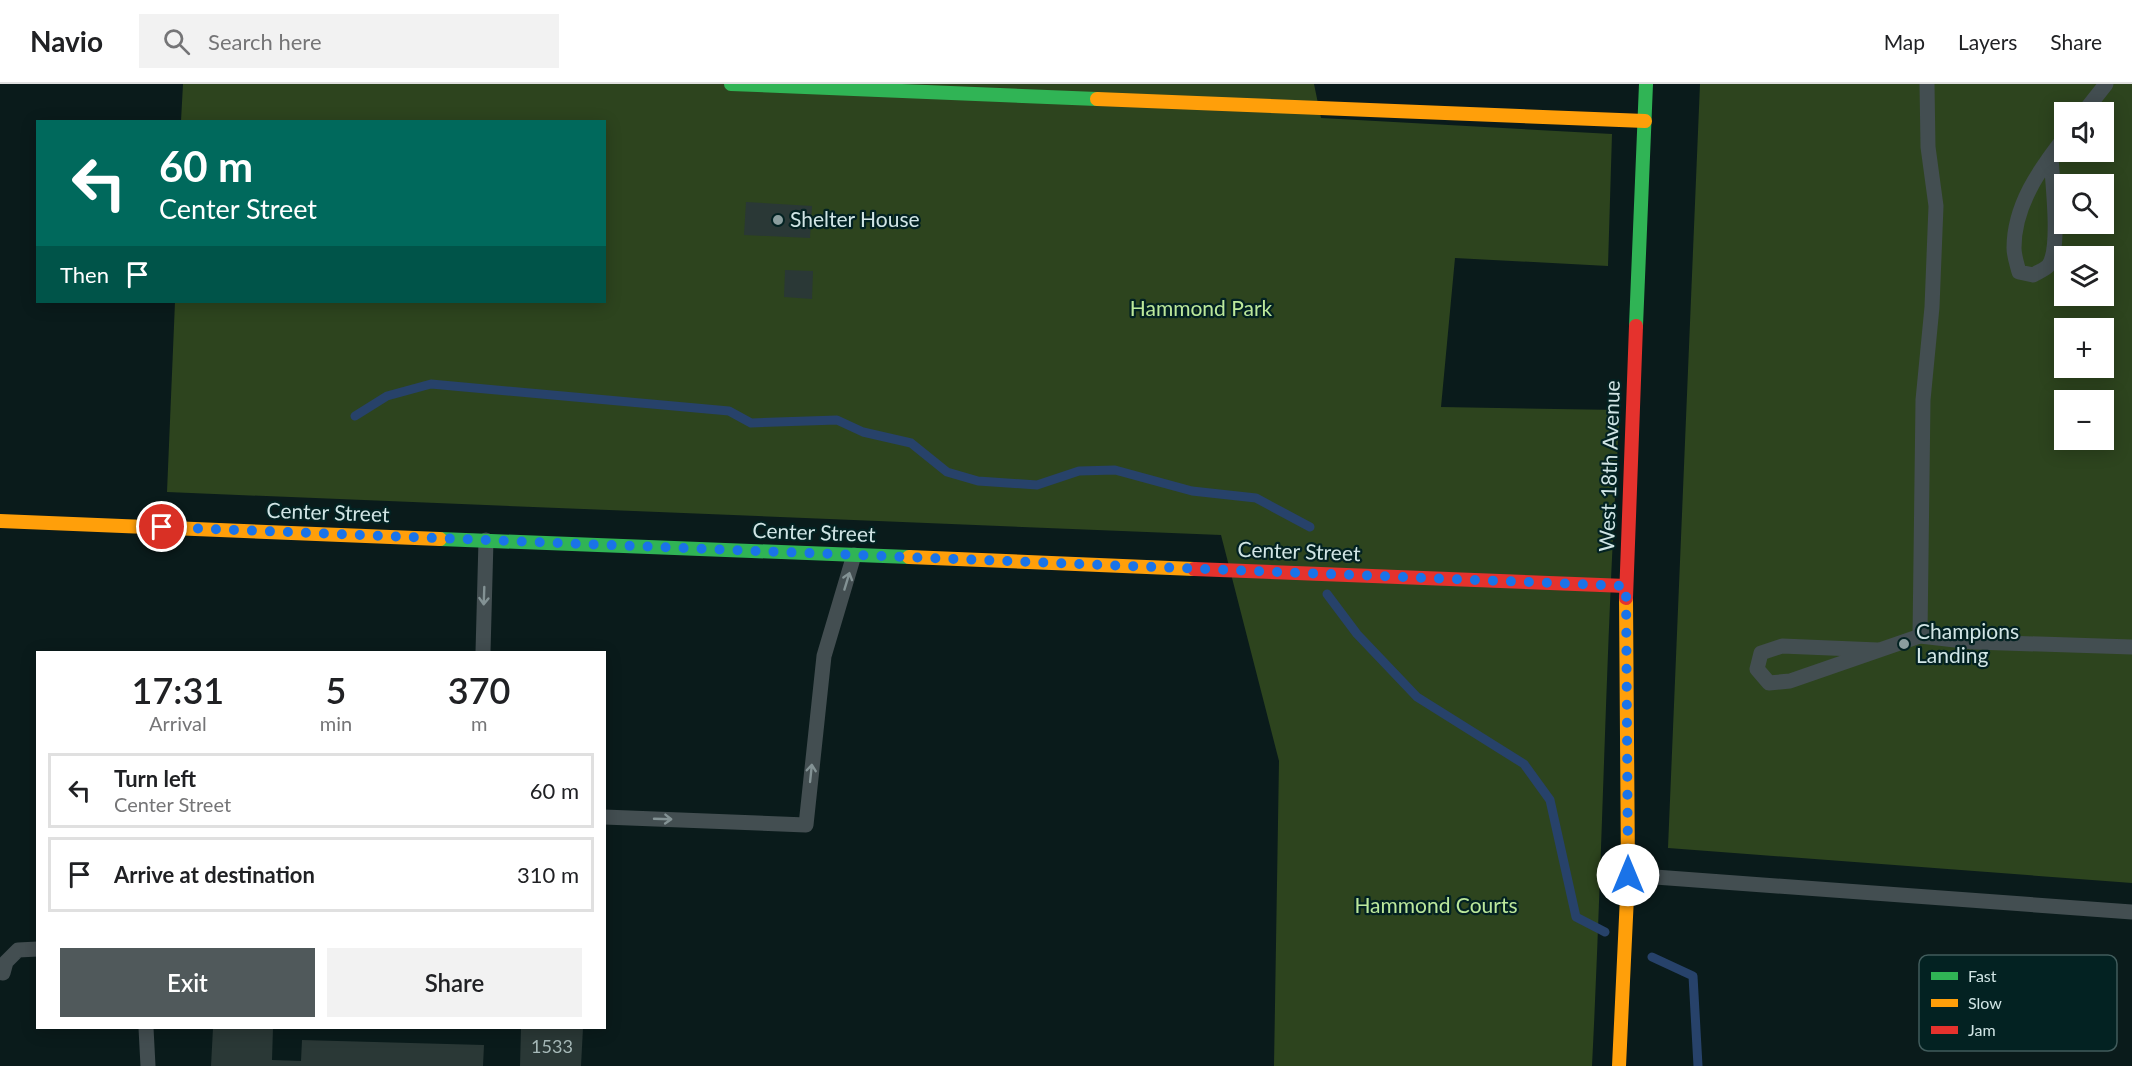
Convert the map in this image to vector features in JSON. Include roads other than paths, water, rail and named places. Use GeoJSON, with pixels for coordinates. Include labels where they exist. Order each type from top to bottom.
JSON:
{"type":"FeatureCollection","features":[{"type":"Feature","properties":{"kind":"street"},"geometry":{"type":"LineString","coordinates":[[731,84],[1645,121]]}},
{"type":"Feature","properties":{"kind":"street","name":"West 18th Avenue"},"geometry":{"type":"LineString","coordinates":[[1618,1066],[1628,875],[1626,586],[1646,84]]}},
{"type":"Feature","properties":{"kind":"street","name":"Center Street"},"geometry":{"type":"LineString","coordinates":[[0,521],[1626,586]]}},
{"type":"Feature","properties":{"kind":"lane"},"geometry":{"type":"LineString","coordinates":[[1920,636],[1923,400],[1932,307],[1936,206],[1928,147],[1927,84]]}},
{"type":"Feature","properties":{"kind":"lane"},"geometry":{"type":"LineString","coordinates":[[2092,102],[2106,84]]}},
{"type":"Feature","properties":{"kind":"lane"},"geometry":{"type":"LineString","coordinates":[[2050,156],[2054,254],[2048,267],[2033,275],[2019,272],[2014,249],[2021,206],[2034,181],[2050,156],[2054,151]]}},
{"type":"Feature","properties":{"kind":"lane"},"geometry":{"type":"LineString","coordinates":[[483,651],[486,540]]}},
{"type":"Feature","properties":{"kind":"lane"},"geometry":{"type":"LineString","coordinates":[[606,817],[806,825],[824,657],[854,555]]}},
{"type":"Feature","properties":{"kind":"lane"},"geometry":{"type":"LineString","coordinates":[[1878,650],[1782,646],[1761,653],[1757,669],[1769,683],[1790,681],[1920,636],[1973,642],[2132,647]]}},
{"type":"Feature","properties":{"kind":"lane"},"geometry":{"type":"LineString","coordinates":[[1628,875],[2132,912]]}},
{"type":"Feature","properties":{"kind":"lane"},"geometry":{"type":"LineString","coordinates":[[3,973],[6,962],[18,950],[36,949]]}},
{"type":"Feature","properties":{"kind":"lane"},"geometry":{"type":"LineString","coordinates":[[146,1029],[148,1066]]}},
{"type":"Feature","properties":{"kind":"waterway"},"geometry":{"type":"LineString","coordinates":[[355,416],[387,396],[431,384],[729,411],[751,423],[837,420],[863,432],[911,443],[947,472],[978,481],[1037,485],[1079,471],[1115,470],[1192,491],[1256,498],[1310,527]]}},
{"type":"Feature","properties":{"kind":"waterway"},"geometry":{"type":"LineString","coordinates":[[1327,594],[1357,634],[1417,697],[1524,764],[1550,800],[1576,917],[1605,932]]}},
{"type":"Feature","properties":{"kind":"waterway"},"geometry":{"type":"LineString","coordinates":[[1652,957],[1693,976],[1698,1066]]}},
{"type":"Feature","properties":{"kind":"place","name":"Shelter House"},"geometry":{"type":"Point","coordinates":[778,220]}},
{"type":"Feature","properties":{"kind":"place","name":"Champions Landing"},"geometry":{"type":"Point","coordinates":[1904,644]}},
{"type":"Feature","properties":{"kind":"park label","name":"Hammond Park"},"geometry":{"type":"Point","coordinates":[1201,309]}},
{"type":"Feature","properties":{"kind":"park label","name":"Hammond Courts"},"geometry":{"type":"Point","coordinates":[1436,906]}}]}
